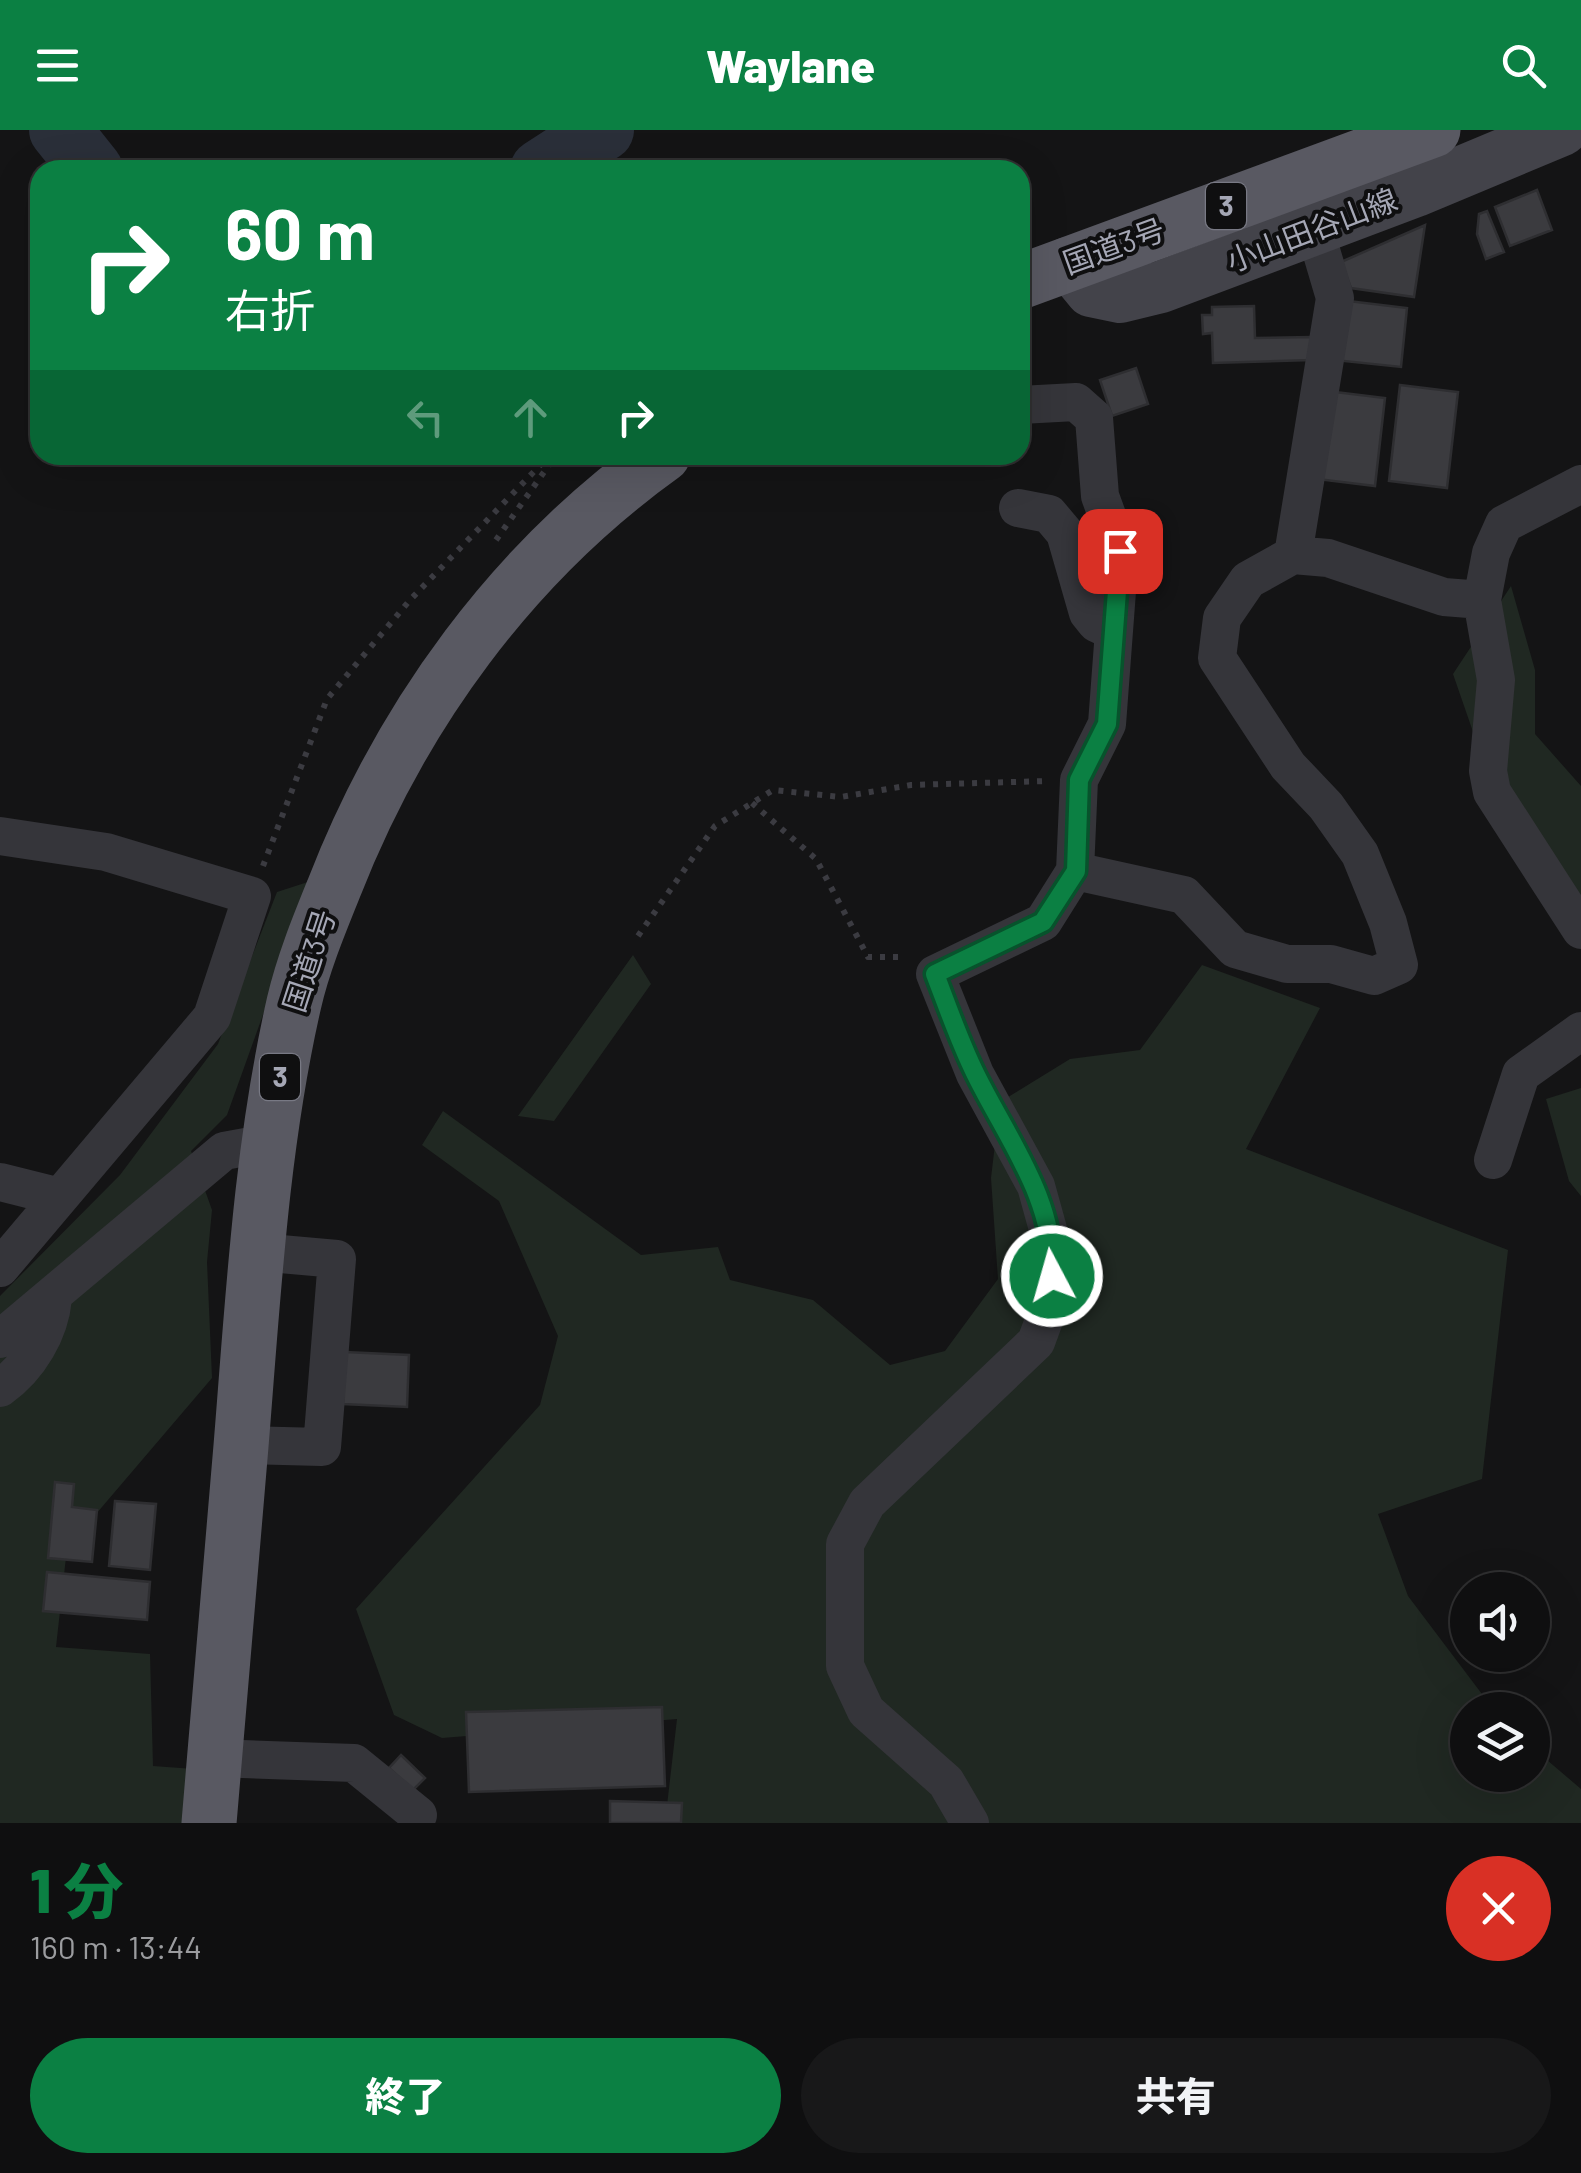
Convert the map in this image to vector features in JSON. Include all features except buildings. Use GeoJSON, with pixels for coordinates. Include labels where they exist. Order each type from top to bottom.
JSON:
{"type":"FeatureCollection","features":[{"type":"Feature","properties":{"kind":"highway","name":"国道3号"},"geometry":{"type":"LineString","coordinates":[[1044,273],[1433,130]]}},
{"type":"Feature","properties":{"kind":"highway","name":"国道3号"},"geometry":{"type":"LineString","coordinates":[[209,1823],[258,1252],[295,998],[356,831],[398,748],[448,669],[516,589],[620,486],[649,465]]}},
{"type":"Feature","properties":{"kind":"main road","name":"小山田谷山線"},"geometry":{"type":"LineString","coordinates":[[1044,273],[1091,292],[1120,298],[1160,288],[1562,130]]}},
{"type":"Feature","properties":{"kind":"street"},"geometry":{"type":"LineString","coordinates":[[1292,555],[1335,298],[1315,230]]}},
{"type":"Feature","properties":{"kind":"street"},"geometry":{"type":"LineString","coordinates":[[970,1823],[946,1782],[866,1712],[845,1666],[845,1544],[866,1503],[1036,1342],[1051,1301],[1054,1252],[1036,1186],[975,1074],[935,974],[1043,922],[1076,871],[1079,780],[1107,724],[1120,551],[1100,496],[1094,418],[1076,402],[1030,404]]}},
{"type":"Feature","properties":{"kind":"street"},"geometry":{"type":"LineString","coordinates":[[1581,484],[1504,524],[1491,553],[1482,600],[1496,680],[1488,771],[1492,792],[1581,930]]}},
{"type":"Feature","properties":{"kind":"street"},"geometry":{"type":"LineString","coordinates":[[1018,508],[1049,514],[1065,534],[1088,613],[1096,624],[1113,631]]}},
{"type":"Feature","properties":{"kind":"street"},"geometry":{"type":"LineString","coordinates":[[1076,871],[1184,895],[1235,949],[1286,964],[1330,964],[1374,976],[1399,965],[1360,854],[1326,806],[1288,766],[1218,658],[1222,618],[1248,580],[1292,555],[1328,558],[1444,597],[1482,600]]}},
{"type":"Feature","properties":{"kind":"street"},"geometry":{"type":"LineString","coordinates":[[0,836],[106,852],[252,896],[212,1017],[0,1268]]}},
{"type":"Feature","properties":{"kind":"street"},"geometry":{"type":"LineString","coordinates":[[1494,1160],[1521,1074],[1581,1030]]}},
{"type":"Feature","properties":{"kind":"street"},"geometry":{"type":"LineString","coordinates":[[0,1340],[224,1151],[272,1142]]}},
{"type":"Feature","properties":{"kind":"street"},"geometry":{"type":"LineString","coordinates":[[0,1182],[60,1197]]}},
{"type":"Feature","properties":{"kind":"street"},"geometry":{"type":"LineString","coordinates":[[241,1446],[322,1447],[338,1258],[258,1252]]}},
{"type":"Feature","properties":{"kind":"street"},"geometry":{"type":"LineString","coordinates":[[0,1388],[12,1380],[51,1326],[53,1298]]}},
{"type":"Feature","properties":{"kind":"street"},"geometry":{"type":"LineString","coordinates":[[214,1758],[354,1763],[418,1815]]}},
{"type":"Feature","properties":{"kind":"path"},"geometry":{"type":"LineString","coordinates":[[252,896],[327,699],[410,600],[540,465]]}},
{"type":"Feature","properties":{"kind":"path"},"geometry":{"type":"LineString","coordinates":[[638,936],[714,826],[773,790],[841,798],[911,785],[1079,780]]}},
{"type":"Feature","properties":{"kind":"path"},"geometry":{"type":"LineString","coordinates":[[752,803],[816,859],[868,957],[914,958],[935,974]]}},
{"type":"Feature","properties":{"kind":"shaded area"},"geometry":{"type":"Polygon","coordinates":[[[1511,586],[1535,670],[1535,734],[1581,786],[1581,947],[1498,804],[1453,674],[1511,586]]]}},
{"type":"Feature","properties":{"kind":"shaded area"},"geometry":{"type":"Polygon","coordinates":[[[311,881],[227,1115],[191,1151],[212,1210],[207,1262],[212,1378],[67,1548],[56,1647],[150,1654],[153,1766],[194,1769],[189,1823],[0,1823],[0,1296],[120,1175],[218,1044],[277,892],[311,881]]]}},
{"type":"Feature","properties":{"kind":"shaded area"},"geometry":{"type":"Polygon","coordinates":[[[633,955],[651,984],[554,1121],[518,1116],[633,955]]]}},
{"type":"Feature","properties":{"kind":"shaded area"},"geometry":{"type":"Polygon","coordinates":[[[1202,965],[1320,1008],[1246,1149],[1508,1250],[1482,1479],[1378,1514],[1408,1596],[1450,1652],[1450,1672],[1465,1672],[1480,1692],[1450,1692],[1450,1792],[1550,1792],[1550,1763],[1581,1789],[1581,1823],[665,1823],[677,1719],[442,1738],[394,1715],[356,1609],[540,1405],[558,1336],[499,1201],[422,1145],[443,1111],[641,1255],[718,1247],[730,1280],[813,1300],[890,1365],[945,1351],[998,1279],[991,1178],[1000,1102],[1070,1059],[1140,1050],[1202,965]]]}},
{"type":"Feature","properties":{"kind":"shaded area"},"geometry":{"type":"Polygon","coordinates":[[[1581,1088],[1581,1196],[1569,1181],[1546,1099],[1581,1088]]]}},
{"type":"Feature","properties":{"kind":"waterway"},"geometry":{"type":"LineString","coordinates":[[60,130],[84,160]]}},
{"type":"Feature","properties":{"kind":"waterway"},"geometry":{"type":"LineString","coordinates":[[556,160],[603,130]]}},
{"type":"Feature","properties":{"kind":"route"},"geometry":{"type":"LineString","coordinates":[[1052,1276],[1054,1252],[1036,1186],[975,1074],[935,974],[1043,922],[1076,871],[1079,780],[1107,724],[1120,551]]}}]}
